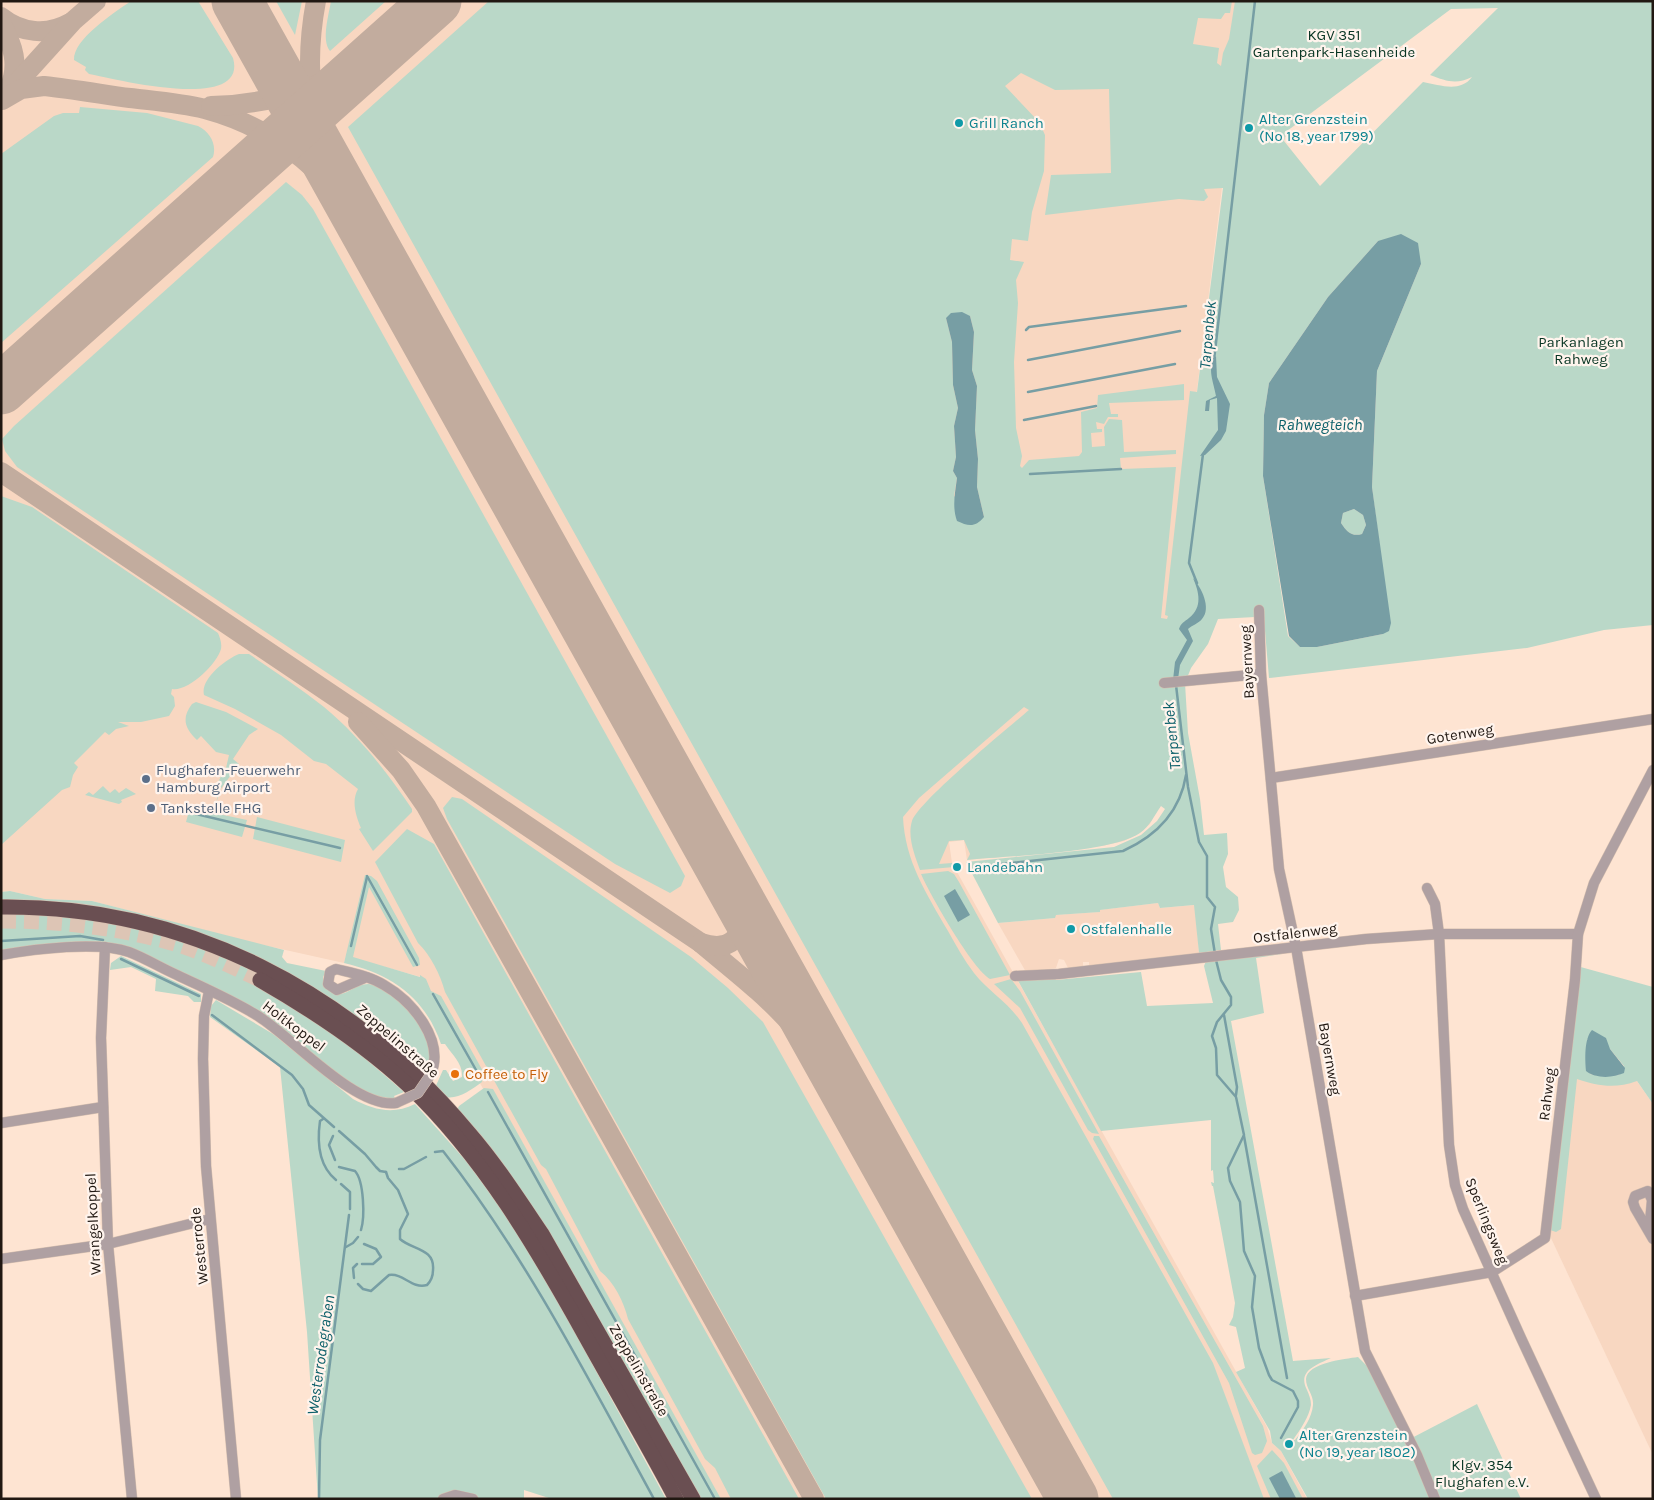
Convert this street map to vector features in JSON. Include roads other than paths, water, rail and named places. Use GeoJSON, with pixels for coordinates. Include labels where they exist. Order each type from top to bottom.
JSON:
{"type":"FeatureCollection","features":[{"type":"Feature","properties":{"kind":"highway","name":"Zeppelinstraße"},"geometry":{"type":"LineString","coordinates":[[1,907],[60,908],[103,914],[148,923],[201,939],[261,966],[297,985],[338,1012],[381,1045],[411,1072],[469,1132],[518,1198],[542,1234],[692,1499]]}},
{"type":"Feature","properties":{"kind":"highway","name":"Zeppelinstraße"},"geometry":{"type":"LineString","coordinates":[[260,980],[308,1008],[364,1048],[408,1085],[468,1151],[531,1241],[676,1499]]}},
{"type":"Feature","properties":{"kind":"street","name":"Bayernweg"},"geometry":{"type":"LineString","coordinates":[[1259,610],[1261,674],[1279,869],[1296,947],[1366,1354],[1417,1455],[1435,1499]]}},
{"type":"Feature","properties":{"kind":"street"},"geometry":{"type":"LineString","coordinates":[[1172,682],[1261,674]]}},
{"type":"Feature","properties":{"kind":"street","name":"Gotenweg"},"geometry":{"type":"LineString","coordinates":[[1271,778],[1653,719]]}},
{"type":"Feature","properties":{"kind":"street","name":"Rahweg"},"geometry":{"type":"LineString","coordinates":[[1355,1296],[1492,1272],[1542,1240],[1546,1235],[1578,934],[1594,882],[1653,770]]}},
{"type":"Feature","properties":{"kind":"street","name":"Sperlingsweg"},"geometry":{"type":"LineString","coordinates":[[1427,888],[1435,904],[1439,934],[1452,1174],[1463,1209],[1596,1499]]}},
{"type":"Feature","properties":{"kind":"street","name":"Ostfalenweg"},"geometry":{"type":"LineString","coordinates":[[1015,976],[1059,974],[1224,957],[1296,947],[1439,934],[1578,934]]}},
{"type":"Feature","properties":{"kind":"street","name":"Holtkoppel"},"geometry":{"type":"LineString","coordinates":[[1,955],[106,947],[129,952],[231,1001],[277,1029],[357,1092],[377,1102],[396,1103],[418,1093],[431,1074],[434,1056],[432,1042],[418,1016],[394,991],[367,977]]}},
{"type":"Feature","properties":{"kind":"street","name":"Wrangelkoppel"},"geometry":{"type":"LineString","coordinates":[[106,947],[101,1010],[108,1244],[132,1499]]}},
{"type":"Feature","properties":{"kind":"street","name":"Westerrode"},"geometry":{"type":"LineString","coordinates":[[209,990],[204,1016],[203,1059],[210,1219],[236,1499]]}},
{"type":"Feature","properties":{"kind":"street"},"geometry":{"type":"LineString","coordinates":[[1,1123],[103,1107]]}},
{"type":"Feature","properties":{"kind":"street"},"geometry":{"type":"LineString","coordinates":[[1642,1181],[1652,1200],[1651,1235]]}},
{"type":"Feature","properties":{"kind":"street"},"geometry":{"type":"LineString","coordinates":[[1648,1191],[1635,1196],[1633,1202],[1651,1235]]}},
{"type":"Feature","properties":{"kind":"street"},"geometry":{"type":"LineString","coordinates":[[1,1259],[108,1244],[210,1219]]}},
{"type":"Feature","properties":{"kind":"street"},"geometry":{"type":"LineString","coordinates":[[443,1499],[455,1495],[472,1499]]}},
{"type":"Feature","properties":{"kind":"water","name":"Rahwegteich"},"geometry":{"type":"Polygon","coordinates":[[[1401,234],[1418,243],[1421,264],[1377,371],[1372,487],[1391,623],[1389,631],[1383,634],[1317,647],[1300,647],[1289,636],[1263,476],[1264,415],[1269,383],[1328,297],[1378,241],[1401,234]],[[1354,509],[1343,513],[1341,523],[1350,533],[1355,535],[1362,534],[1366,525],[1363,515],[1354,509]]]}},
{"type":"Feature","properties":{"kind":"water"},"geometry":{"type":"Polygon","coordinates":[[[962,312],[970,316],[974,332],[972,370],[977,386],[975,430],[978,459],[977,487],[984,517],[978,523],[971,525],[957,521],[955,510],[954,500],[957,478],[953,471],[956,457],[954,426],[958,408],[953,385],[952,342],[946,318],[951,313],[962,312]]]}},
{"type":"Feature","properties":{"kind":"water"},"geometry":{"type":"Polygon","coordinates":[[[1216,356],[1217,377],[1230,404],[1226,431],[1221,440],[1205,455],[1200,456],[1218,430],[1217,398],[1210,400],[1209,411],[1205,411],[1206,401],[1216,396],[1211,370],[1216,356]]]}},
{"type":"Feature","properties":{"kind":"water"},"geometry":{"type":"Polygon","coordinates":[[[1193,578],[1202,592],[1206,609],[1202,619],[1188,629],[1193,641],[1180,665],[1178,679],[1173,680],[1175,662],[1187,640],[1179,629],[1193,614],[1198,604],[1198,594],[1193,578]]]}},
{"type":"Feature","properties":{"kind":"water"},"geometry":{"type":"Polygon","coordinates":[[[955,889],[970,915],[958,922],[944,896],[955,889]]]}},
{"type":"Feature","properties":{"kind":"water"},"geometry":{"type":"Polygon","coordinates":[[[1592,1030],[1606,1038],[1610,1049],[1625,1068],[1624,1073],[1605,1077],[1590,1074],[1586,1071],[1586,1044],[1592,1030]]]}},
{"type":"Feature","properties":{"kind":"water"},"geometry":{"type":"Polygon","coordinates":[[[1282,1471],[1296,1498],[1294,1499],[1280,1499],[1269,1478],[1282,1471]]]}},
{"type":"Feature","properties":{"kind":"waterway","name":"Tarpenbek"},"geometry":{"type":"LineString","coordinates":[[1214,360],[1255,1]]}},
{"type":"Feature","properties":{"kind":"waterway"},"geometry":{"type":"LineString","coordinates":[[1026,330],[1029,327],[1186,306]]}},
{"type":"Feature","properties":{"kind":"waterway"},"geometry":{"type":"LineString","coordinates":[[1028,360],[1180,331]]}},
{"type":"Feature","properties":{"kind":"waterway"},"geometry":{"type":"LineString","coordinates":[[1028,392],[1175,364]]}},
{"type":"Feature","properties":{"kind":"waterway"},"geometry":{"type":"LineString","coordinates":[[1024,420],[1096,406]]}},
{"type":"Feature","properties":{"kind":"waterway","name":"Tarpenbek"},"geometry":{"type":"LineString","coordinates":[[1197,583],[1189,563],[1203,454]]}},
{"type":"Feature","properties":{"kind":"waterway"},"geometry":{"type":"LineString","coordinates":[[1030,474],[1121,469]]}},
{"type":"Feature","properties":{"kind":"waterway","name":"Tarpenbek"},"geometry":{"type":"LineString","coordinates":[[1176,685],[1188,787],[1199,842],[1207,856],[1207,897],[1215,907],[1211,929],[1215,954]]}},
{"type":"Feature","properties":{"kind":"waterway"},"geometry":{"type":"LineString","coordinates":[[975,867],[1123,851],[1146,838],[1165,822],[1178,801],[1186,775]]}},
{"type":"Feature","properties":{"kind":"waterway"},"geometry":{"type":"LineString","coordinates":[[196,814],[340,848]]}},
{"type":"Feature","properties":{"kind":"waterway"},"geometry":{"type":"LineString","coordinates":[[367,876],[417,965]]}},
{"type":"Feature","properties":{"kind":"waterway"},"geometry":{"type":"LineString","coordinates":[[351,946],[367,877]]}},
{"type":"Feature","properties":{"kind":"waterway"},"geometry":{"type":"LineString","coordinates":[[1,941],[80,936],[103,940]]}},
{"type":"Feature","properties":{"kind":"waterway"},"geometry":{"type":"LineString","coordinates":[[121,959],[199,996]]}},
{"type":"Feature","properties":{"kind":"waterway","name":"Tarpenbek"},"geometry":{"type":"LineString","coordinates":[[1216,960],[1221,980],[1231,997],[1231,1005],[1217,1022],[1212,1036],[1216,1048],[1217,1075],[1236,1097],[1244,1135],[1228,1168],[1230,1181],[1240,1202],[1244,1251],[1255,1276],[1252,1307],[1259,1348],[1272,1380],[1293,1391],[1298,1401],[1298,1407],[1281,1438]]}},
{"type":"Feature","properties":{"kind":"waterway"},"geometry":{"type":"LineString","coordinates":[[433,994],[480,1077]]}},
{"type":"Feature","properties":{"kind":"waterway"},"geometry":{"type":"LineString","coordinates":[[212,1015],[292,1075],[303,1089],[309,1105],[334,1127]]}},
{"type":"Feature","properties":{"kind":"waterway"},"geometry":{"type":"LineString","coordinates":[[1224,1015],[1237,1087],[1236,1095]]}},
{"type":"Feature","properties":{"kind":"waterway"},"geometry":{"type":"LineString","coordinates":[[488,1092],[715,1499]]}},
{"type":"Feature","properties":{"kind":"waterway","name":"Westerrodegraben"},"geometry":{"type":"LineString","coordinates":[[323,1119],[320,1121],[319,1129],[320,1153],[326,1168],[336,1180]]}},
{"type":"Feature","properties":{"kind":"waterway"},"geometry":{"type":"LineString","coordinates":[[339,1131],[365,1154],[380,1171],[386,1172]]}},
{"type":"Feature","properties":{"kind":"waterway"},"geometry":{"type":"LineString","coordinates":[[333,1136],[329,1145],[335,1160]]}},
{"type":"Feature","properties":{"kind":"waterway"},"geometry":{"type":"LineString","coordinates":[[1244,1136],[1287,1378]]}},
{"type":"Feature","properties":{"kind":"waterway"},"geometry":{"type":"LineString","coordinates":[[435,1152],[443,1151],[474,1192],[530,1277],[556,1320],[654,1499]]}},
{"type":"Feature","properties":{"kind":"waterway"},"geometry":{"type":"LineString","coordinates":[[399,1169],[404,1169],[426,1157]]}},
{"type":"Feature","properties":{"kind":"waterway"},"geometry":{"type":"LineString","coordinates":[[339,1167],[355,1171],[358,1176],[363,1199],[361,1230]]}},
{"type":"Feature","properties":{"kind":"waterway"},"geometry":{"type":"LineString","coordinates":[[358,1284],[363,1289],[371,1291],[389,1275],[399,1276],[421,1286],[427,1285],[431,1280],[433,1263],[427,1253],[400,1239],[400,1230],[408,1214],[398,1190],[388,1178],[386,1172]]}},
{"type":"Feature","properties":{"kind":"waterway","name":"Westerrodegraben"},"geometry":{"type":"LineString","coordinates":[[341,1184],[350,1192],[350,1209]]}},
{"type":"Feature","properties":{"kind":"waterway","name":"Westerrodegraben"},"geometry":{"type":"LineString","coordinates":[[319,1499],[320,1440],[349,1215]]}},
{"type":"Feature","properties":{"kind":"waterway"},"geometry":{"type":"LineString","coordinates":[[346,1247],[358,1237]]}},
{"type":"Feature","properties":{"kind":"waterway"},"geometry":{"type":"LineString","coordinates":[[362,1264],[373,1264],[381,1257],[376,1249],[364,1244]]}},
{"type":"Feature","properties":{"kind":"waterway"},"geometry":{"type":"LineString","coordinates":[[354,1278],[353,1268],[357,1264]]}},
{"type":"Feature","properties":{"kind":"tunnel"},"geometry":{"type":"LineString","coordinates":[[1,921],[89,926],[154,938],[218,960],[260,980]]}},
{"type":"Feature","properties":{"kind":"place","name":"Grill Ranch"},"geometry":{"type":"Point","coordinates":[959,123]}},
{"type":"Feature","properties":{"kind":"place","name":"Alter Grenzstein (No 18, year 1799)"},"geometry":{"type":"Point","coordinates":[1249,128]}},
{"type":"Feature","properties":{"kind":"place","name":"Flughafen-Feuerwehr Hamburg Airport"},"geometry":{"type":"Point","coordinates":[146,779]}},
{"type":"Feature","properties":{"kind":"place","name":"Tankstelle FHG"},"geometry":{"type":"Point","coordinates":[151,808]}},
{"type":"Feature","properties":{"kind":"place","name":"Landebahn"},"geometry":{"type":"Point","coordinates":[957,867]}},
{"type":"Feature","properties":{"kind":"place","name":"Ostfalenhalle"},"geometry":{"type":"Point","coordinates":[1071,929]}},
{"type":"Feature","properties":{"kind":"place","name":"Coffee to Fly"},"geometry":{"type":"Point","coordinates":[455,1074]}},
{"type":"Feature","properties":{"kind":"place","name":"Alter Grenzstein (No 19, year 1802)"},"geometry":{"type":"Point","coordinates":[1289,1444]}},
{"type":"Feature","properties":{"kind":"park label","name":"KGV 351 Gartenpark-Hasenheide"},"geometry":{"type":"Point","coordinates":[1334,44]}},
{"type":"Feature","properties":{"kind":"park label","name":"Parkanlagen Rahweg"},"geometry":{"type":"Point","coordinates":[1581,350]}},
{"type":"Feature","properties":{"kind":"park label","name":"Klgv. 354 Flughafen e.V."},"geometry":{"type":"Point","coordinates":[1482,1474]}}]}
